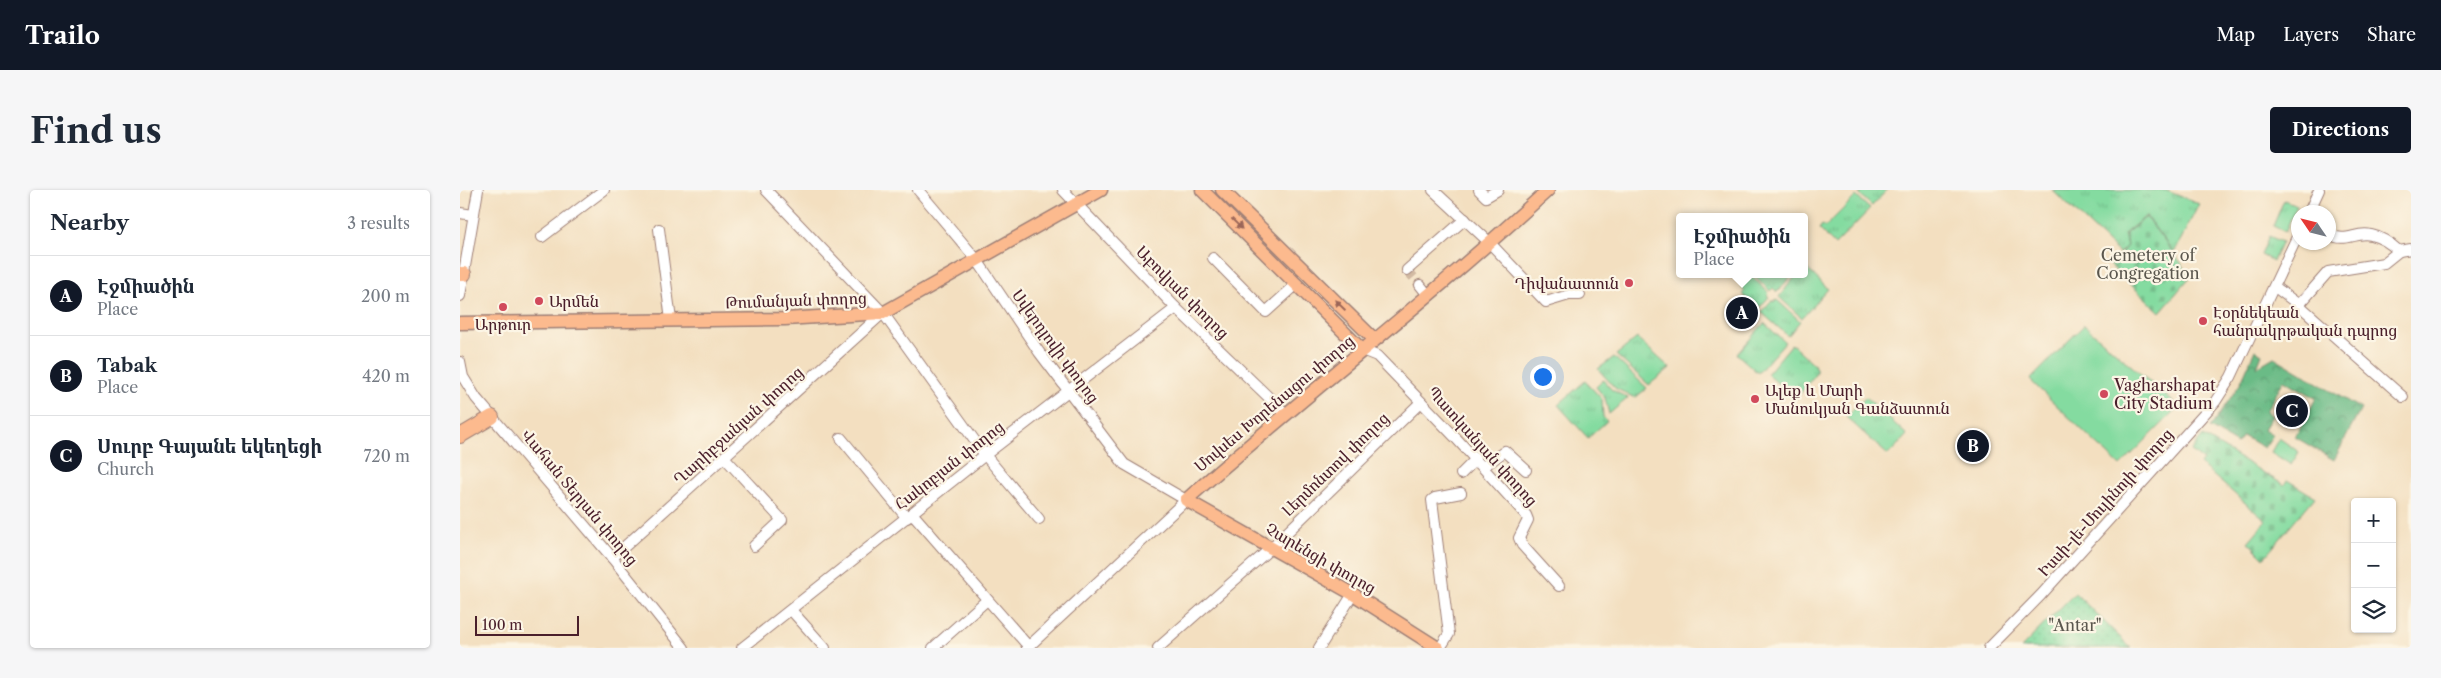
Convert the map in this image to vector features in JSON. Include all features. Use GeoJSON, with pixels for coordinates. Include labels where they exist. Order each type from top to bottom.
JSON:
{"type":"FeatureCollection","features":[{"type":"Feature","properties":{"kind":"highway"},"geometry":{"type":"LineString","coordinates":[[460,436],[492,417]]}},
{"type":"Feature","properties":{"kind":"main road","name":"Թումանյան փողոց"},"geometry":{"type":"LineString","coordinates":[[460,323],[785,319],[882,313],[1101,190]]}},
{"type":"Feature","properties":{"kind":"main road","name":"Պատկանյան փողոց"},"geometry":{"type":"LineString","coordinates":[[1202,190],[1362,350]]}},
{"type":"Feature","properties":{"kind":"main road"},"geometry":{"type":"LineString","coordinates":[[1222,190],[1374,339]]}},
{"type":"Feature","properties":{"kind":"main road","name":"Մովսես Խորենացու փողոց"},"geometry":{"type":"LineString","coordinates":[[1186,500],[1285,413],[1362,350],[1424,290],[1489,242],[1540,193]]}},
{"type":"Feature","properties":{"kind":"main road","name":"Չարենցի փողոց"},"geometry":{"type":"LineString","coordinates":[[1186,500],[1353,594],[1439,648]]}},
{"type":"Feature","properties":{"kind":"street"},"geometry":{"type":"LineString","coordinates":[[460,296],[462,274],[478,190]]}},
{"type":"Feature","properties":{"kind":"street"},"geometry":{"type":"LineString","coordinates":[[542,237],[604,190]]}},
{"type":"Feature","properties":{"kind":"street"},"geometry":{"type":"LineString","coordinates":[[766,190],[882,313],[985,455],[1039,519]]}},
{"type":"Feature","properties":{"kind":"street","name":"Սվերդլովի փողոց"},"geometry":{"type":"LineString","coordinates":[[918,190],[977,260],[1039,352],[1124,464],[1186,500]]}},
{"type":"Feature","properties":{"kind":"street","name":"Աբովյան փողոց"},"geometry":{"type":"LineString","coordinates":[[1063,190],[1075,205],[1176,308],[1285,413]]}},
{"type":"Feature","properties":{"kind":"street"},"geometry":{"type":"LineString","coordinates":[[1432,190],[1489,242],[1546,302],[1569,295],[1580,295]]}},
{"type":"Feature","properties":{"kind":"street"},"geometry":{"type":"LineString","coordinates":[[1479,190],[1486,197],[1498,190]]}},
{"type":"Feature","properties":{"kind":"street"},"geometry":{"type":"LineString","coordinates":[[2312,205],[2319,190]]}},
{"type":"Feature","properties":{"kind":"street"},"geometry":{"type":"LineString","coordinates":[[460,213],[474,215]]}},
{"type":"Feature","properties":{"kind":"street"},"geometry":{"type":"LineString","coordinates":[[1407,270],[1465,219]]}},
{"type":"Feature","properties":{"kind":"street"},"geometry":{"type":"LineString","coordinates":[[658,229],[671,320]]}},
{"type":"Feature","properties":{"kind":"street"},"geometry":{"type":"LineString","coordinates":[[2336,238],[2370,234],[2385,240],[2399,250]]}},
{"type":"Feature","properties":{"kind":"street"},"geometry":{"type":"LineString","coordinates":[[2299,305],[2328,272],[2384,263],[2399,250],[2411,249]]}},
{"type":"Feature","properties":{"kind":"street","name":"Իսսի-լե-Մուլինոյի փողոց"},"geometry":{"type":"LineString","coordinates":[[1989,648],[2041,595],[2215,402],[2231,377],[2291,250]]}},
{"type":"Feature","properties":{"kind":"street"},"geometry":{"type":"LineString","coordinates":[[1213,258],[1266,312],[1297,284]]}},
{"type":"Feature","properties":{"kind":"street"},"geometry":{"type":"LineString","coordinates":[[2275,287],[2299,305],[2403,398]]}},
{"type":"Feature","properties":{"kind":"street","name":"Հակոբյան փողոց"},"geometry":{"type":"LineString","coordinates":[[742,648],[985,455],[1176,308]]}},
{"type":"Feature","properties":{"kind":"street","name":"Ղարիբջանյան փողոց"},"geometry":{"type":"LineString","coordinates":[[612,558],[725,458],[882,313]]}},
{"type":"Feature","properties":{"kind":"street"},"geometry":{"type":"LineString","coordinates":[[1374,339],[1376,356]]}},
{"type":"Feature","properties":{"kind":"street","name":"Պատկանյան փողոց"},"geometry":{"type":"LineString","coordinates":[[1362,350],[1376,356],[1476,459],[1526,515],[1528,520],[1520,538],[1522,545],[1559,586]]}},
{"type":"Feature","properties":{"kind":"street","name":"Վահան Տերյան փողոց"},"geometry":{"type":"LineString","coordinates":[[460,362],[468,387],[612,558],[684,648]]}},
{"type":"Feature","properties":{"kind":"street","name":"Լերմոնտով փողոց"},"geometry":{"type":"LineString","coordinates":[[1158,648],[1271,548],[1421,402]]}},
{"type":"Feature","properties":{"kind":"street"},"geometry":{"type":"LineString","coordinates":[[840,438],[988,600],[1028,647]]}},
{"type":"Feature","properties":{"kind":"street"},"geometry":{"type":"LineString","coordinates":[[1483,467],[1505,451],[1526,470]]}},
{"type":"Feature","properties":{"kind":"street"},"geometry":{"type":"LineString","coordinates":[[725,458],[782,520],[754,546]]}},
{"type":"Feature","properties":{"kind":"street"},"geometry":{"type":"LineString","coordinates":[[1461,474],[1476,459]]}},
{"type":"Feature","properties":{"kind":"street"},"geometry":{"type":"LineString","coordinates":[[1439,648],[1449,634],[1432,500],[1461,494]]}},
{"type":"Feature","properties":{"kind":"street","name":"Մովսես Խորենացու փողոց"},"geometry":{"type":"LineString","coordinates":[[1028,647],[1186,500]]}},
{"type":"Feature","properties":{"kind":"street"},"geometry":{"type":"LineString","coordinates":[[1318,648],[1353,594]]}},
{"type":"Feature","properties":{"kind":"street"},"geometry":{"type":"LineString","coordinates":[[933,648],[988,600]]}},
{"type":"Feature","properties":{"kind":"street"},"geometry":{"type":"LineString","coordinates":[[791,610],[825,648]]}},
{"type":"Feature","properties":{"kind":"green space"},"geometry":{"type":"Polygon","coordinates":[[[1863,190],[1887,190],[1872,206],[1859,194],[1863,190]]]}},
{"type":"Feature","properties":{"kind":"green space"},"geometry":{"type":"Polygon","coordinates":[[[2052,190],[2165,190],[2199,204],[2174,253],[2146,216],[2124,234],[2127,246],[2119,253],[2052,190]]]}},
{"type":"Feature","properties":{"kind":"green space"},"geometry":{"type":"Polygon","coordinates":[[[1856,196],[1870,209],[1835,245],[1819,229],[1822,225],[1825,227],[1856,196]]]}},
{"type":"Feature","properties":{"kind":"green space"},"geometry":{"type":"Polygon","coordinates":[[[2284,200],[2297,205],[2291,205],[2291,218],[2285,232],[2273,226],[2284,200]]]}},
{"type":"Feature","properties":{"kind":"green space","name":"Cemetery of Congregation"},"geometry":{"type":"Polygon","coordinates":[[[2146,217],[2191,276],[2160,312],[2110,265],[2127,246],[2125,234],[2146,217]]]}},
{"type":"Feature","properties":{"kind":"green space"},"geometry":{"type":"Polygon","coordinates":[[[2269,236],[2282,242],[2273,261],[2261,255],[2269,236]]]}},
{"type":"Feature","properties":{"kind":"green space"},"geometry":{"type":"Polygon","coordinates":[[[1808,270],[1828,289],[1802,318],[1779,297],[1794,278],[1808,278],[1808,270]]]}},
{"type":"Feature","properties":{"kind":"green space"},"geometry":{"type":"Polygon","coordinates":[[[1749,278],[1753,278],[1769,293],[1767,295],[1769,297],[1758,309],[1742,294],[1745,291],[1741,286],[1749,278]]]}},
{"type":"Feature","properties":{"kind":"green space"},"geometry":{"type":"Polygon","coordinates":[[[1757,278],[1789,278],[1777,292],[1773,288],[1770,291],[1757,278]]]}},
{"type":"Feature","properties":{"kind":"green space"},"geometry":{"type":"Polygon","coordinates":[[[1776,299],[1800,321],[1788,336],[1761,312],[1772,300],[1774,302],[1776,299]]]}},
{"type":"Feature","properties":{"kind":"green space"},"geometry":{"type":"Polygon","coordinates":[[[1764,323],[1785,342],[1758,373],[1737,354],[1764,323]]]}},
{"type":"Feature","properties":{"kind":"green space","name":"Vagharshapat City Stadium"},"geometry":{"type":"Polygon","coordinates":[[[2084,325],[2179,407],[2120,466],[2030,380],[2084,325]]]}},
{"type":"Feature","properties":{"kind":"green space"},"geometry":{"type":"Polygon","coordinates":[[[1637,338],[1670,368],[1649,385],[1616,355],[1637,338]]]}},
{"type":"Feature","properties":{"kind":"green space"},"geometry":{"type":"Polygon","coordinates":[[[1792,344],[1814,364],[1817,372],[1796,399],[1767,374],[1792,344]]]}},
{"type":"Feature","properties":{"kind":"green space"},"geometry":{"type":"Polygon","coordinates":[[[2255,350],[2262,354],[2257,367],[2274,357],[2361,409],[2334,460],[2295,437],[2316,398],[2284,380],[2266,411],[2272,416],[2264,429],[2273,435],[2264,448],[2243,436],[2237,444],[2210,428],[2240,384],[2255,350]]]}},
{"type":"Feature","properties":{"kind":"green space"},"geometry":{"type":"Polygon","coordinates":[[[1614,357],[1647,388],[1635,398],[1615,388],[1598,369],[1614,357]]]}},
{"type":"Feature","properties":{"kind":"green space"},"geometry":{"type":"Polygon","coordinates":[[[1603,380],[1612,390],[1628,398],[1609,414],[1605,398],[1596,387],[1603,380]]]}},
{"type":"Feature","properties":{"kind":"green space"},"geometry":{"type":"Polygon","coordinates":[[[1585,381],[1602,399],[1603,417],[1607,421],[1588,438],[1558,405],[1585,381]]]}},
{"type":"Feature","properties":{"kind":"green space"},"geometry":{"type":"Polygon","coordinates":[[[1866,397],[1907,435],[1888,455],[1846,417],[1866,397]]]}},
{"type":"Feature","properties":{"kind":"green space"},"geometry":{"type":"Polygon","coordinates":[[[2203,436],[2284,485],[2287,480],[2315,497],[2264,558],[2248,542],[2266,521],[2200,464],[2203,460],[2191,451],[2203,436]]]}},
{"type":"Feature","properties":{"kind":"green space"},"geometry":{"type":"Polygon","coordinates":[[[2279,438],[2299,452],[2291,465],[2271,452],[2279,438]]]}},
{"type":"Feature","properties":{"kind":"green space","name":"\"Antar\""},"geometry":{"type":"Polygon","coordinates":[[[2075,593],[2131,648],[2021,648],[2075,593]]]}},
{"type":"Feature","properties":{"kind":"tunnel"},"geometry":{"type":"LineString","coordinates":[[1407,270],[1420,285]]}},
{"type":"Feature","properties":{"kind":"place","name":"Դիվանատուն"},"geometry":{"type":"Point","coordinates":[1629,283]}},
{"type":"Feature","properties":{"kind":"place","name":"Արմեն"},"geometry":{"type":"Point","coordinates":[539,301]}},
{"type":"Feature","properties":{"kind":"place","name":"Արթուր"},"geometry":{"type":"Point","coordinates":[503,307]}},
{"type":"Feature","properties":{"kind":"place","name":"Էջմիածին"},"geometry":{"type":"Point","coordinates":[1742,313]}},
{"type":"Feature","properties":{"kind":"place","name":"Էօրնեկեան հանրակրթական դպրոց"},"geometry":{"type":"Point","coordinates":[2203,321]}},
{"type":"Feature","properties":{"kind":"place","name":"Vagharshapat City Stadium"},"geometry":{"type":"Point","coordinates":[2104,394]}},
{"type":"Feature","properties":{"kind":"place","name":"Ալեք և Մարի Մանուկյան Գանձատուն"},"geometry":{"type":"Point","coordinates":[1755,399]}},
{"type":"Feature","properties":{"kind":"place","name":"Սուրբ Գայանե եկեղեցի"},"geometry":{"type":"Point","coordinates":[2292,411]}},
{"type":"Feature","properties":{"kind":"place","name":"Tabak"},"geometry":{"type":"Point","coordinates":[1973,446]}}]}
